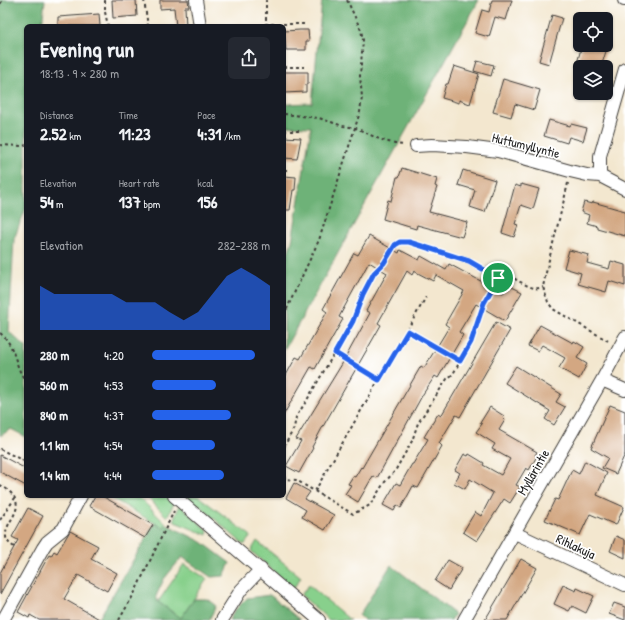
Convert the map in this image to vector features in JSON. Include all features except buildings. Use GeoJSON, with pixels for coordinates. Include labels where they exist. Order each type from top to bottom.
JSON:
{"type":"FeatureCollection","features":[{"type":"Feature","properties":{"kind":"street"},"geometry":{"type":"LineString","coordinates":[[196,0],[200,24]]}},
{"type":"Feature","properties":{"kind":"street"},"geometry":{"type":"LineString","coordinates":[[600,176],[600,156],[625,69]]}},
{"type":"Feature","properties":{"kind":"street","name":"Huttumyllyntie"},"geometry":{"type":"LineString","coordinates":[[416,146],[432,145],[467,147],[498,151],[570,171],[600,176],[625,189]]}},
{"type":"Feature","properties":{"kind":"street","name":"Myllärintie"},"geometry":{"type":"LineString","coordinates":[[464,620],[602,380],[622,342]]}},
{"type":"Feature","properties":{"kind":"street"},"geometry":{"type":"LineString","coordinates":[[602,380],[625,390]]}},
{"type":"Feature","properties":{"kind":"street"},"geometry":{"type":"LineString","coordinates":[[3,620],[43,548],[47,542],[63,529],[80,498]]}},
{"type":"Feature","properties":{"kind":"street"},"geometry":{"type":"LineString","coordinates":[[176,498],[319,620]]}},
{"type":"Feature","properties":{"kind":"street","name":"Rihlakuja"},"geometry":{"type":"LineString","coordinates":[[515,533],[625,585]]}},
{"type":"Feature","properties":{"kind":"street"},"geometry":{"type":"LineString","coordinates":[[222,620],[241,590],[261,569]]}},
{"type":"Feature","properties":{"kind":"path"},"geometry":{"type":"LineString","coordinates":[[0,4],[3,0]]}},
{"type":"Feature","properties":{"kind":"path"},"geometry":{"type":"LineString","coordinates":[[104,0],[104,12],[107,24]]}},
{"type":"Feature","properties":{"kind":"path"},"geometry":{"type":"LineString","coordinates":[[144,0],[148,24]]}},
{"type":"Feature","properties":{"kind":"path"},"geometry":{"type":"LineString","coordinates":[[266,0],[266,24]]}},
{"type":"Feature","properties":{"kind":"path"},"geometry":{"type":"LineString","coordinates":[[286,312],[319,240],[360,112],[362,97],[360,76],[362,40],[361,30],[348,0]]}},
{"type":"Feature","properties":{"kind":"path"},"geometry":{"type":"LineString","coordinates":[[286,24],[306,24]]}},
{"type":"Feature","properties":{"kind":"path"},"geometry":{"type":"LineString","coordinates":[[286,67],[304,67]]}},
{"type":"Feature","properties":{"kind":"path"},"geometry":{"type":"LineString","coordinates":[[286,114],[319,118],[343,126],[356,128],[379,139],[395,144],[416,146]]}},
{"type":"Feature","properties":{"kind":"path"},"geometry":{"type":"LineString","coordinates":[[286,131],[300,131]]}},
{"type":"Feature","properties":{"kind":"path"},"geometry":{"type":"LineString","coordinates":[[0,145],[24,146]]}},
{"type":"Feature","properties":{"kind":"path"},"geometry":{"type":"LineString","coordinates":[[570,171],[543,287],[548,302],[553,309],[622,342]]}},
{"type":"Feature","properties":{"kind":"path"},"geometry":{"type":"LineString","coordinates":[[286,442],[294,428],[296,417],[353,321],[363,294],[374,273],[384,263],[395,245],[400,242],[409,242],[469,261],[498,278]]}},
{"type":"Feature","properties":{"kind":"path"},"geometry":{"type":"LineString","coordinates":[[286,479],[296,480],[353,514],[370,505],[384,483],[395,471],[412,441],[418,423],[447,379],[452,374],[471,342],[484,303],[498,278],[503,275],[534,288],[543,287]]}},
{"type":"Feature","properties":{"kind":"path"},"geometry":{"type":"LineString","coordinates":[[315,491],[408,331],[426,297]]}},
{"type":"Feature","properties":{"kind":"path"},"geometry":{"type":"LineString","coordinates":[[408,331],[460,361]]}},
{"type":"Feature","properties":{"kind":"path"},"geometry":{"type":"LineString","coordinates":[[0,333],[9,343],[21,374],[24,378]]}},
{"type":"Feature","properties":{"kind":"path"},"geometry":{"type":"LineString","coordinates":[[335,353],[379,380]]}},
{"type":"Feature","properties":{"kind":"path"},"geometry":{"type":"LineString","coordinates":[[0,449],[24,461]]}},
{"type":"Feature","properties":{"kind":"path"},"geometry":{"type":"LineString","coordinates":[[0,485],[8,490],[16,498],[17,502],[17,508],[6,537],[8,542],[14,547]]}},
{"type":"Feature","properties":{"kind":"path"},"geometry":{"type":"LineString","coordinates":[[0,520],[16,498]]}},
{"type":"Feature","properties":{"kind":"path"},"geometry":{"type":"LineString","coordinates":[[119,620],[134,594],[176,509]]}},
{"type":"Feature","properties":{"kind":"green space"},"geometry":{"type":"Polygon","coordinates":[[[0,0],[45,0],[42,24],[24,24],[24,213],[14,239],[9,332],[24,345],[24,436],[11,429],[0,436],[0,0]]]}},
{"type":"Feature","properties":{"kind":"green space"},"geometry":{"type":"Polygon","coordinates":[[[322,0],[479,0],[286,346],[286,258],[292,241],[311,127],[286,126],[286,104],[312,103],[322,0]]]}},
{"type":"Feature","properties":{"kind":"green space"},"geometry":{"type":"Polygon","coordinates":[[[111,498],[140,498],[166,524],[163,528],[111,498]]]}},
{"type":"Feature","properties":{"kind":"green space"},"geometry":{"type":"Polygon","coordinates":[[[148,498],[171,498],[175,501],[167,517],[148,498]]]}},
{"type":"Feature","properties":{"kind":"green space"},"geometry":{"type":"Polygon","coordinates":[[[201,498],[251,536],[244,545],[201,507],[186,499],[201,498]]]}},
{"type":"Feature","properties":{"kind":"green space"},"geometry":{"type":"Polygon","coordinates":[[[180,505],[208,531],[207,535],[175,522],[174,518],[180,505]]]}},
{"type":"Feature","properties":{"kind":"green space"},"geometry":{"type":"Polygon","coordinates":[[[155,523],[163,528],[166,524],[202,542],[230,563],[224,576],[211,577],[182,557],[164,579],[156,596],[158,602],[181,618],[194,599],[207,599],[216,606],[209,620],[98,620],[155,523]]]}},
{"type":"Feature","properties":{"kind":"green space"},"geometry":{"type":"Polygon","coordinates":[[[257,541],[301,577],[293,589],[251,551],[257,541]]]}},
{"type":"Feature","properties":{"kind":"green space"},"geometry":{"type":"Polygon","coordinates":[[[184,564],[207,579],[181,618],[158,602],[184,564]]]}},
{"type":"Feature","properties":{"kind":"green space"},"geometry":{"type":"Polygon","coordinates":[[[391,565],[455,614],[451,620],[364,620],[359,615],[391,565]]]}},
{"type":"Feature","properties":{"kind":"green space"},"geometry":{"type":"Polygon","coordinates":[[[309,585],[350,620],[329,620],[301,595],[309,585]]]}},
{"type":"Feature","properties":{"kind":"green space"},"geometry":{"type":"Polygon","coordinates":[[[270,595],[300,620],[229,620],[234,611],[247,598],[270,595]]]}},
{"type":"Feature","properties":{"kind":"route"},"geometry":{"type":"LineString","coordinates":[[400,242],[409,242],[469,261],[498,278],[484,303],[479,320],[473,332],[471,342],[460,361],[408,331],[379,380],[335,353],[353,321],[363,294],[374,273],[384,263],[395,245],[400,242]]}}]}
